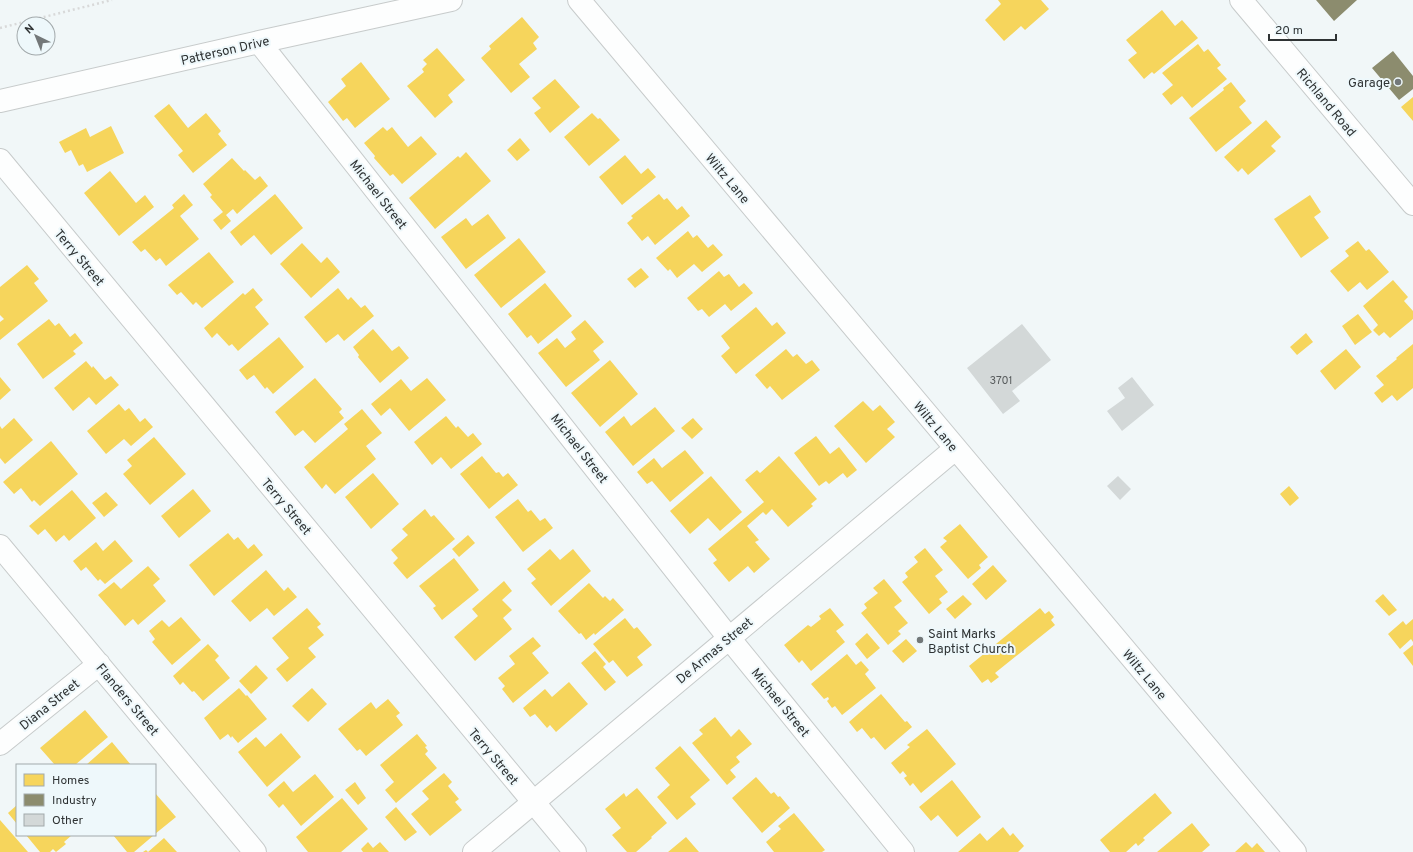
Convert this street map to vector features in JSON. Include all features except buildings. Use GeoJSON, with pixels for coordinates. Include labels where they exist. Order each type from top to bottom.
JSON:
{"type":"FeatureCollection","features":[{"type":"Feature","properties":{"kind":"street","name":"Patterson Drive"},"geometry":{"type":"LineString","coordinates":[[0,101],[451,0]]}},
{"type":"Feature","properties":{"kind":"street","name":"Wiltz Lane"},"geometry":{"type":"LineString","coordinates":[[578,0],[1295,852]]}},
{"type":"Feature","properties":{"kind":"street","name":"Richland Road"},"geometry":{"type":"LineString","coordinates":[[1241,0],[1413,204]]}},
{"type":"Feature","properties":{"kind":"street","name":"Michael Street"},"geometry":{"type":"LineString","coordinates":[[259,42],[729,638],[903,852]]}},
{"type":"Feature","properties":{"kind":"street","name":"Terry Street"},"geometry":{"type":"LineString","coordinates":[[0,160],[575,852]]}},
{"type":"Feature","properties":{"kind":"street","name":"De Armas Street"},"geometry":{"type":"LineString","coordinates":[[474,852],[955,449]]}},
{"type":"Feature","properties":{"kind":"street","name":"Flanders Street"},"geometry":{"type":"LineString","coordinates":[[0,546],[255,852]]}},
{"type":"Feature","properties":{"kind":"street","name":"Diana Street"},"geometry":{"type":"LineString","coordinates":[[0,744],[99,664]]}},
{"type":"Feature","properties":{"kind":"path"},"geometry":{"type":"LineString","coordinates":[[0,28],[112,0]]}},
{"type":"Feature","properties":{"kind":"place","name":"Garage"},"geometry":{"type":"Point","coordinates":[1398,82]}},
{"type":"Feature","properties":{"kind":"place","name":"Saint Marks Baptist Church"},"geometry":{"type":"Point","coordinates":[920,640]}}]}
